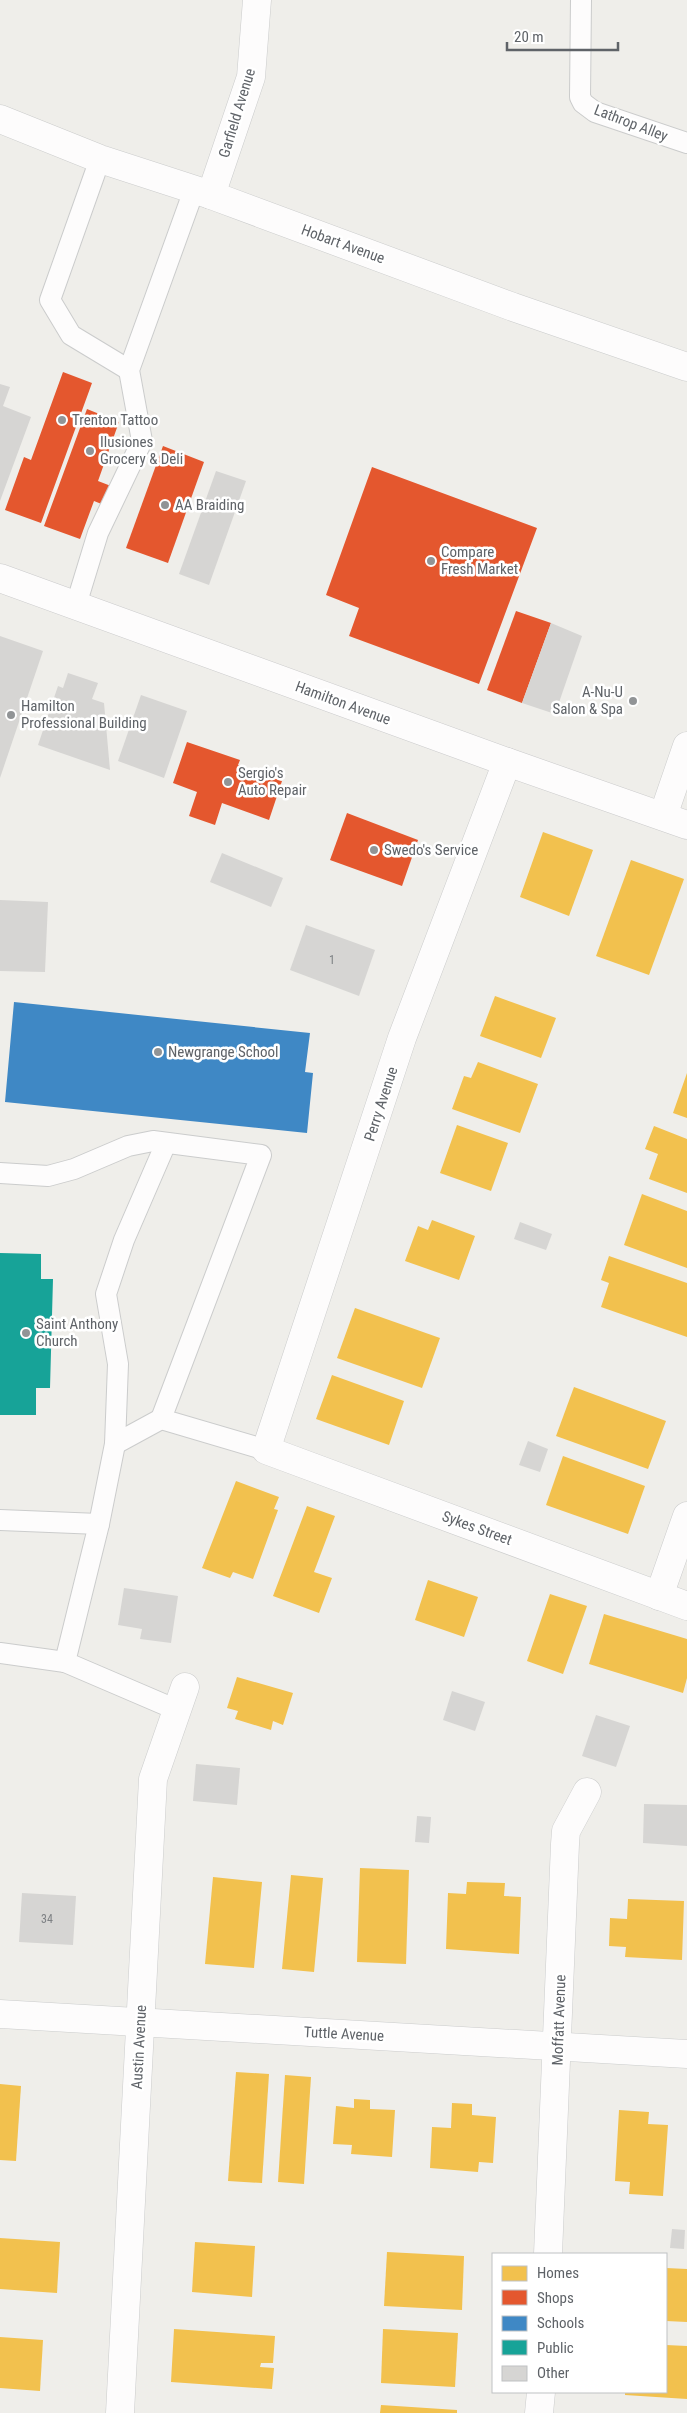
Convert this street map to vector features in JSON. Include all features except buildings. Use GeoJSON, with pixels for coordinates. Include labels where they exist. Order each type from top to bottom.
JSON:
{"type":"FeatureCollection","features":[{"type":"Feature","properties":{"kind":"street","name":"Garfield Avenue"},"geometry":{"type":"LineString","coordinates":[[203,193],[251,77],[257,0]]}},
{"type":"Feature","properties":{"kind":"street","name":"Hobart Avenue"},"geometry":{"type":"LineString","coordinates":[[0,119],[100,159],[203,193],[514,307],[687,367]]}},
{"type":"Feature","properties":{"kind":"street","name":"Hamilton Avenue"},"geometry":{"type":"LineString","coordinates":[[0,578],[507,762],[675,820]]}},
{"type":"Feature","properties":{"kind":"street"},"geometry":{"type":"LineString","coordinates":[[675,820],[687,746]]}},
{"type":"Feature","properties":{"kind":"street","name":"Perry Avenue"},"geometry":{"type":"LineString","coordinates":[[266,1450],[402,1038],[507,762]]}},
{"type":"Feature","properties":{"kind":"street","name":"Sykes Street"},"geometry":{"type":"LineString","coordinates":[[266,1450],[687,1606]]}},
{"type":"Feature","properties":{"kind":"street"},"geometry":{"type":"LineString","coordinates":[[659,1596],[687,1516]]}},
{"type":"Feature","properties":{"kind":"street","name":"Austin Avenue"},"geometry":{"type":"LineString","coordinates":[[120,2413],[153,1779],[181,1698]]}},
{"type":"Feature","properties":{"kind":"street","name":"Moffatt Avenue"},"geometry":{"type":"LineString","coordinates":[[548,2253],[566,1831],[587,1792]]}},
{"type":"Feature","properties":{"kind":"street","name":"Tuttle Avenue"},"geometry":{"type":"LineString","coordinates":[[0,2014],[687,2054]]}},
{"type":"Feature","properties":{"kind":"street"},"geometry":{"type":"LineString","coordinates":[[539,2413],[541,2393]]}},
{"type":"Feature","properties":{"kind":"lane","name":"Lathrop Alley"},"geometry":{"type":"LineString","coordinates":[[581,0],[580,97],[583,103],[595,112],[687,144]]}},
{"type":"Feature","properties":{"kind":"lane"},"geometry":{"type":"LineString","coordinates":[[100,159],[50,300],[71,335],[129,370]]}},
{"type":"Feature","properties":{"kind":"lane"},"geometry":{"type":"LineString","coordinates":[[76,605],[98,533],[142,441],[129,370],[203,193]]}},
{"type":"Feature","properties":{"kind":"lane"},"geometry":{"type":"LineString","coordinates":[[0,1174],[48,1176],[74,1169],[128,1146],[153,1141],[261,1155],[161,1419],[115,1444]]}},
{"type":"Feature","properties":{"kind":"lane"},"geometry":{"type":"LineString","coordinates":[[64,1662],[99,1524],[115,1444],[118,1364],[106,1294],[124,1240],[166,1143]]}},
{"type":"Feature","properties":{"kind":"lane"},"geometry":{"type":"LineString","coordinates":[[161,1419],[266,1450]]}},
{"type":"Feature","properties":{"kind":"lane"},"geometry":{"type":"LineString","coordinates":[[0,1520],[99,1524]]}},
{"type":"Feature","properties":{"kind":"lane"},"geometry":{"type":"LineString","coordinates":[[0,1653],[64,1662],[181,1698]]}},
{"type":"Feature","properties":{"kind":"place","name":"Trenton Tattoo"},"geometry":{"type":"Point","coordinates":[62,420]}},
{"type":"Feature","properties":{"kind":"place","name":"Ilusiones Grocery & Deli"},"geometry":{"type":"Point","coordinates":[90,451]}},
{"type":"Feature","properties":{"kind":"place","name":"AA Braiding"},"geometry":{"type":"Point","coordinates":[165,505]}},
{"type":"Feature","properties":{"kind":"place","name":"Compare Fresh Market"},"geometry":{"type":"Point","coordinates":[431,561]}},
{"type":"Feature","properties":{"kind":"place","name":"A-Nu-U Salon & Spa"},"geometry":{"type":"Point","coordinates":[633,701]}},
{"type":"Feature","properties":{"kind":"place","name":"Hamilton Professional Building"},"geometry":{"type":"Point","coordinates":[11,715]}},
{"type":"Feature","properties":{"kind":"place","name":"Sergio's Auto Repair"},"geometry":{"type":"Point","coordinates":[228,782]}},
{"type":"Feature","properties":{"kind":"place","name":"Swedo's Service"},"geometry":{"type":"Point","coordinates":[374,850]}},
{"type":"Feature","properties":{"kind":"place","name":"Newgrange School"},"geometry":{"type":"Point","coordinates":[158,1052]}},
{"type":"Feature","properties":{"kind":"place","name":"Saint Anthony Church"},"geometry":{"type":"Point","coordinates":[26,1333]}}]}
